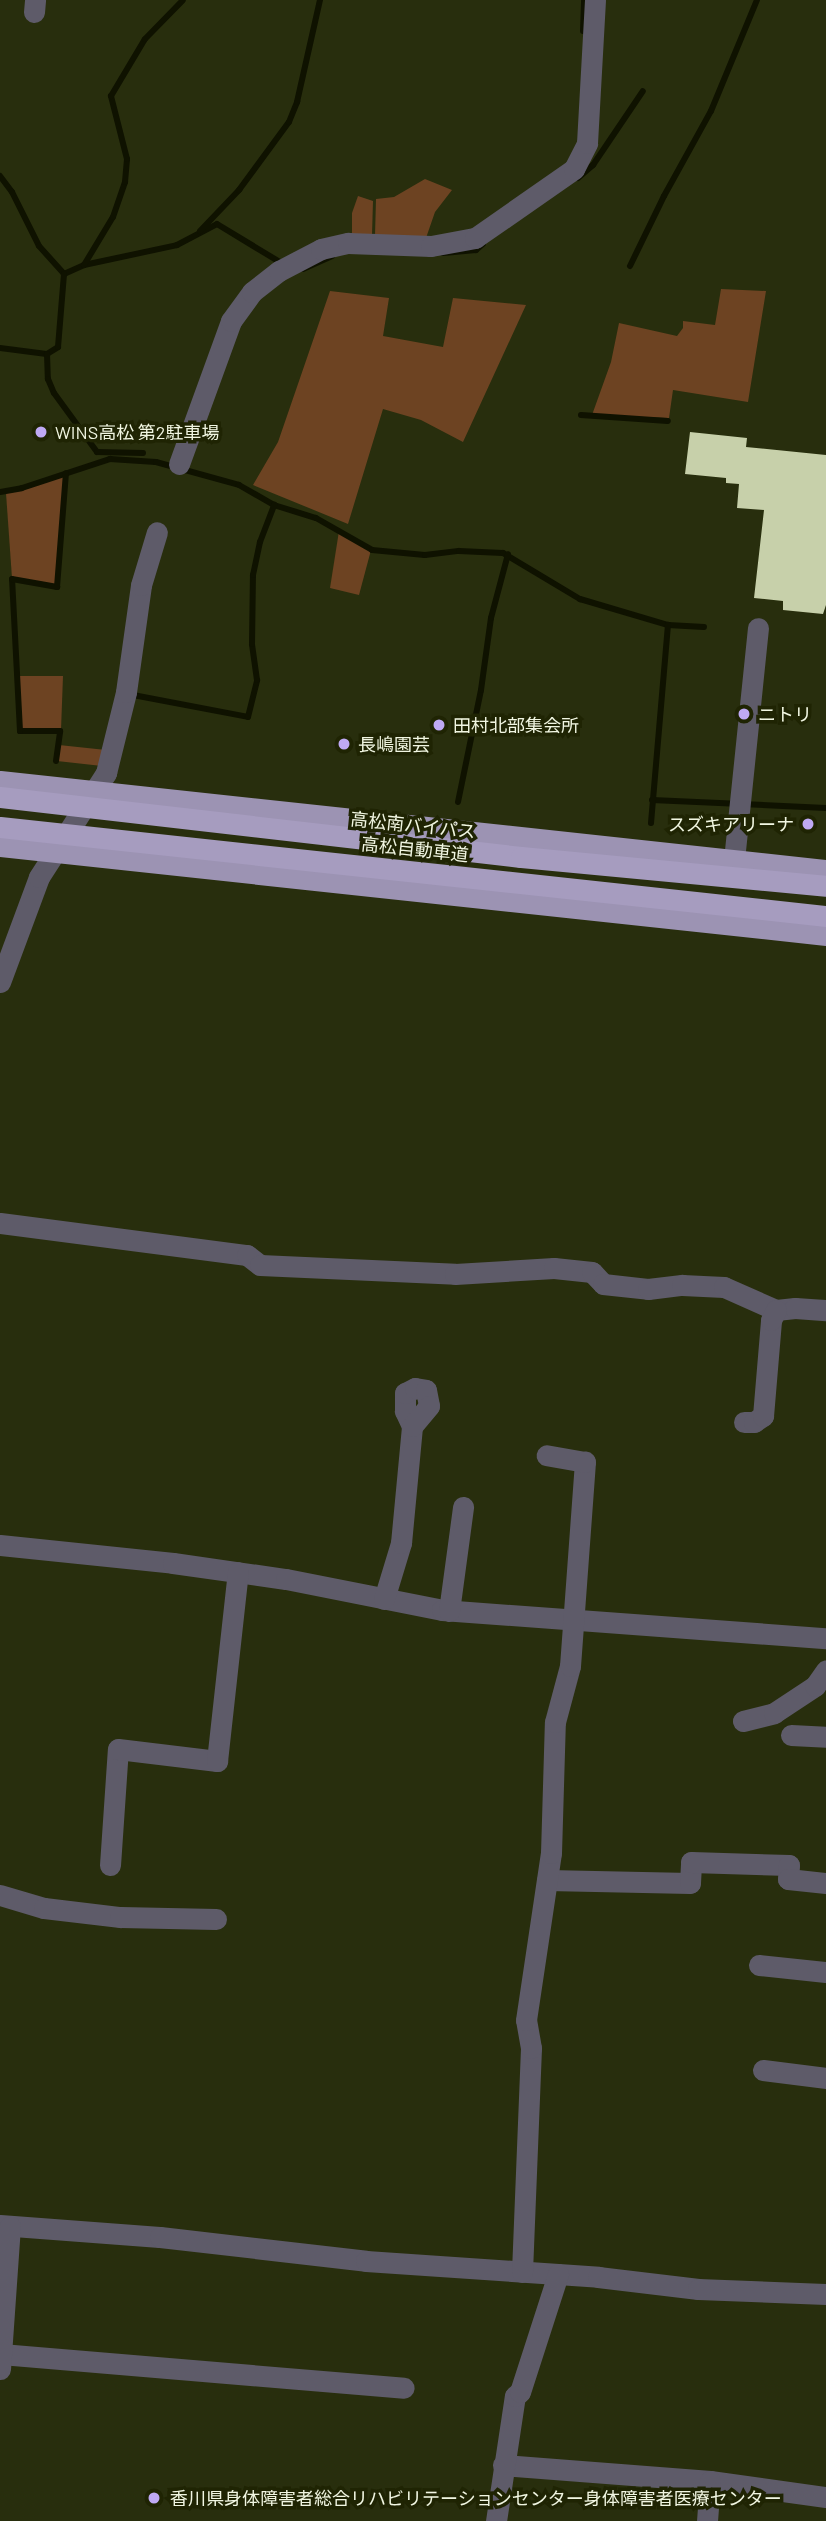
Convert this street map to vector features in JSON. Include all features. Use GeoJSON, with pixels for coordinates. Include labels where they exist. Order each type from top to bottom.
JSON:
{"type":"FeatureCollection","features":[{"type":"Feature","properties":{"kind":"highway","name":"高松南バイパス"},"geometry":{"type":"LineString","coordinates":[[0,781],[826,870]]}},
{"type":"Feature","properties":{"kind":"highway","name":"高松自動車道"},"geometry":{"type":"LineString","coordinates":[[0,797],[508,855],[826,886]]}},
{"type":"Feature","properties":{"kind":"highway","name":"高松自動車道"},"geometry":{"type":"LineString","coordinates":[[0,827],[826,916]]}},
{"type":"Feature","properties":{"kind":"highway"},"geometry":{"type":"LineString","coordinates":[[0,846],[826,935]]}},
{"type":"Feature","properties":{"kind":"street"},"geometry":{"type":"LineString","coordinates":[[179,464],[231,321],[252,292],[272,276],[321,249],[348,243],[431,246],[475,238],[574,169],[587,143],[595,0]]}},
{"type":"Feature","properties":{"kind":"street"},"geometry":{"type":"LineString","coordinates":[[0,982],[39,877],[106,773],[118,732],[137,606],[157,532]]}},
{"type":"Feature","properties":{"kind":"street"},"geometry":{"type":"LineString","coordinates":[[734,860],[758,628]]}},
{"type":"Feature","properties":{"kind":"street"},"geometry":{"type":"LineString","coordinates":[[0,1223],[247,1255],[260,1265],[455,1274],[554,1268],[592,1272],[603,1284],[648,1289],[682,1286],[724,1287],[776,1310],[826,1310]]}},
{"type":"Feature","properties":{"kind":"street"},"geometry":{"type":"LineString","coordinates":[[744,1422],[754,1422],[763,1416],[771,1320],[776,1310]]}},
{"type":"Feature","properties":{"kind":"street"},"geometry":{"type":"LineString","coordinates":[[384,1598],[401,1543],[412,1426]]}},
{"type":"Feature","properties":{"kind":"street"},"geometry":{"type":"LineString","coordinates":[[522,2272],[531,2048],[526,2020],[551,1853],[555,1722],[570,1666],[585,1462],[547,1455]]}},
{"type":"Feature","properties":{"kind":"street"},"geometry":{"type":"LineString","coordinates":[[449,1611],[463,1507]]}},
{"type":"Feature","properties":{"kind":"street"},"geometry":{"type":"LineString","coordinates":[[0,1545],[238,1572],[449,1611],[826,1638]]}},
{"type":"Feature","properties":{"kind":"street"},"geometry":{"type":"LineString","coordinates":[[110,1865],[118,1749],[218,1761],[238,1572]]}},
{"type":"Feature","properties":{"kind":"street"},"geometry":{"type":"LineString","coordinates":[[743,1721],[774,1713],[815,1686],[826,1670]]}},
{"type":"Feature","properties":{"kind":"street"},"geometry":{"type":"LineString","coordinates":[[791,1735],[826,1737]]}},
{"type":"Feature","properties":{"kind":"street"},"geometry":{"type":"LineString","coordinates":[[547,1880],[690,1883],[691,1862],[789,1865],[788,1879],[826,1883]]}},
{"type":"Feature","properties":{"kind":"street"},"geometry":{"type":"LineString","coordinates":[[0,1895],[44,1908],[120,1917],[216,1919]]}},
{"type":"Feature","properties":{"kind":"street"},"geometry":{"type":"LineString","coordinates":[[759,1965],[826,1972]]}},
{"type":"Feature","properties":{"kind":"street"},"geometry":{"type":"LineString","coordinates":[[763,2070],[826,2078]]}},
{"type":"Feature","properties":{"kind":"street"},"geometry":{"type":"LineString","coordinates":[[404,2388],[1,2361],[5,2225],[160,2236],[366,2261],[558,2274],[698,2289],[826,2294]]}},
{"type":"Feature","properties":{"kind":"street"},"geometry":{"type":"LineString","coordinates":[[496,2521],[515,2396],[520,2392],[558,2274]]}},
{"type":"Feature","properties":{"kind":"street"},"geometry":{"type":"LineString","coordinates":[[503,2465],[710,2481],[826,2497]]}},
{"type":"Feature","properties":{"kind":"street"},"geometry":{"type":"LineString","coordinates":[[707,2521],[710,2481]]}},
{"type":"Feature","properties":{"kind":"shaded area"},"geometry":{"type":"Polygon","coordinates":[[[425,179],[452,190],[435,212],[426,238],[375,235],[376,199],[394,197],[425,179]]]}},
{"type":"Feature","properties":{"kind":"shaded area"},"geometry":{"type":"Polygon","coordinates":[[[358,196],[373,201],[372,235],[352,236],[352,213],[358,196]]]}},
{"type":"Feature","properties":{"kind":"shaded area"},"geometry":{"type":"Polygon","coordinates":[[[721,289],[766,291],[748,402],[673,390],[669,418],[592,415],[611,362],[619,323],[677,336],[683,328],[683,321],[715,325],[721,289]]]}},
{"type":"Feature","properties":{"kind":"shaded area"},"geometry":{"type":"Polygon","coordinates":[[[330,291],[389,298],[383,336],[443,347],[453,298],[526,305],[463,442],[421,420],[383,409],[348,524],[253,485],[278,442],[330,291]]]}},
{"type":"Feature","properties":{"kind":"shaded area"},"geometry":{"type":"Polygon","coordinates":[[[65,476],[57,585],[12,578],[6,493],[65,476]]]}},
{"type":"Feature","properties":{"kind":"shaded area"},"geometry":{"type":"Polygon","coordinates":[[[339,531],[371,550],[359,595],[330,588],[339,531]]]}},
{"type":"Feature","properties":{"kind":"shaded area"},"geometry":{"type":"Polygon","coordinates":[[[18,676],[63,676],[61,730],[20,730],[18,676]]]}},
{"type":"Feature","properties":{"kind":"shaded area"},"geometry":{"type":"Polygon","coordinates":[[[59,745],[106,750],[102,766],[57,761],[59,745]]]}},
{"type":"Feature","properties":{"kind":"building"},"geometry":{"type":"Polygon","coordinates":[[[690,432],[747,438],[746,447],[826,455],[826,605],[823,614],[783,610],[783,601],[754,598],[764,510],[737,508],[739,484],[726,483],[726,478],[685,474],[690,432]]]}},
{"type":"Feature","properties":{"kind":"waterway"},"geometry":{"type":"LineString","coordinates":[[84,265],[113,217],[125,182],[127,159],[111,96],[145,39],[183,0]]}},
{"type":"Feature","properties":{"kind":"waterway"},"geometry":{"type":"LineString","coordinates":[[200,231],[239,190],[289,122],[297,102],[320,0]]}},
{"type":"Feature","properties":{"kind":"waterway"},"geometry":{"type":"LineString","coordinates":[[583,31],[584,0]]}},
{"type":"Feature","properties":{"kind":"waterway"},"geometry":{"type":"LineString","coordinates":[[630,266],[664,196],[711,111],[757,0]]}},
{"type":"Feature","properties":{"kind":"waterway"},"geometry":{"type":"LineString","coordinates":[[578,178],[593,165],[643,91]]}},
{"type":"Feature","properties":{"kind":"waterway"},"geometry":{"type":"LineString","coordinates":[[0,176],[12,192],[39,246],[64,274],[84,265],[177,245],[217,224],[283,264]]}},
{"type":"Feature","properties":{"kind":"waterway"},"geometry":{"type":"LineString","coordinates":[[443,253],[476,250],[483,244]]}},
{"type":"Feature","properties":{"kind":"waterway"},"geometry":{"type":"LineString","coordinates":[[303,269],[332,256]]}},
{"type":"Feature","properties":{"kind":"waterway"},"geometry":{"type":"LineString","coordinates":[[0,348],[47,354],[58,347],[64,274]]}},
{"type":"Feature","properties":{"kind":"waterway"},"geometry":{"type":"LineString","coordinates":[[47,354],[48,379],[54,393],[97,452],[143,453]]}},
{"type":"Feature","properties":{"kind":"waterway"},"geometry":{"type":"LineString","coordinates":[[581,415],[668,421]]}},
{"type":"Feature","properties":{"kind":"waterway"},"geometry":{"type":"LineString","coordinates":[[0,492],[22,488],[110,459],[156,462],[239,485],[274,505],[316,518],[372,550],[425,555],[459,551],[503,553],[580,599],[668,625],[704,627]]}},
{"type":"Feature","properties":{"kind":"waterway"},"geometry":{"type":"LineString","coordinates":[[56,761],[60,731],[20,731],[12,579],[57,587],[66,473]]}},
{"type":"Feature","properties":{"kind":"waterway"},"geometry":{"type":"LineString","coordinates":[[133,695],[248,717],[257,680],[252,644],[253,575],[260,542],[274,505]]}},
{"type":"Feature","properties":{"kind":"waterway"},"geometry":{"type":"LineString","coordinates":[[458,802],[481,690],[491,618],[508,554]]}},
{"type":"Feature","properties":{"kind":"waterway"},"geometry":{"type":"LineString","coordinates":[[651,823],[668,625]]}},
{"type":"Feature","properties":{"kind":"waterway"},"geometry":{"type":"LineString","coordinates":[[652,800],[826,808]]}},
{"type":"Feature","properties":{"kind":"place","name":"WINS高松 第2駐車場"},"geometry":{"type":"Point","coordinates":[41,432]}},
{"type":"Feature","properties":{"kind":"place","name":"ニトリ"},"geometry":{"type":"Point","coordinates":[744,714]}},
{"type":"Feature","properties":{"kind":"place","name":"田村北部集会所"},"geometry":{"type":"Point","coordinates":[439,725]}},
{"type":"Feature","properties":{"kind":"place","name":"長嶋園芸"},"geometry":{"type":"Point","coordinates":[344,744]}},
{"type":"Feature","properties":{"kind":"place","name":"スズキアリーナ"},"geometry":{"type":"Point","coordinates":[808,824]}},
{"type":"Feature","properties":{"kind":"place","name":"香川県身体障害者総合リハビリテーションセンター身体障害者医療センター"},"geometry":{"type":"Point","coordinates":[154,2498]}}]}
